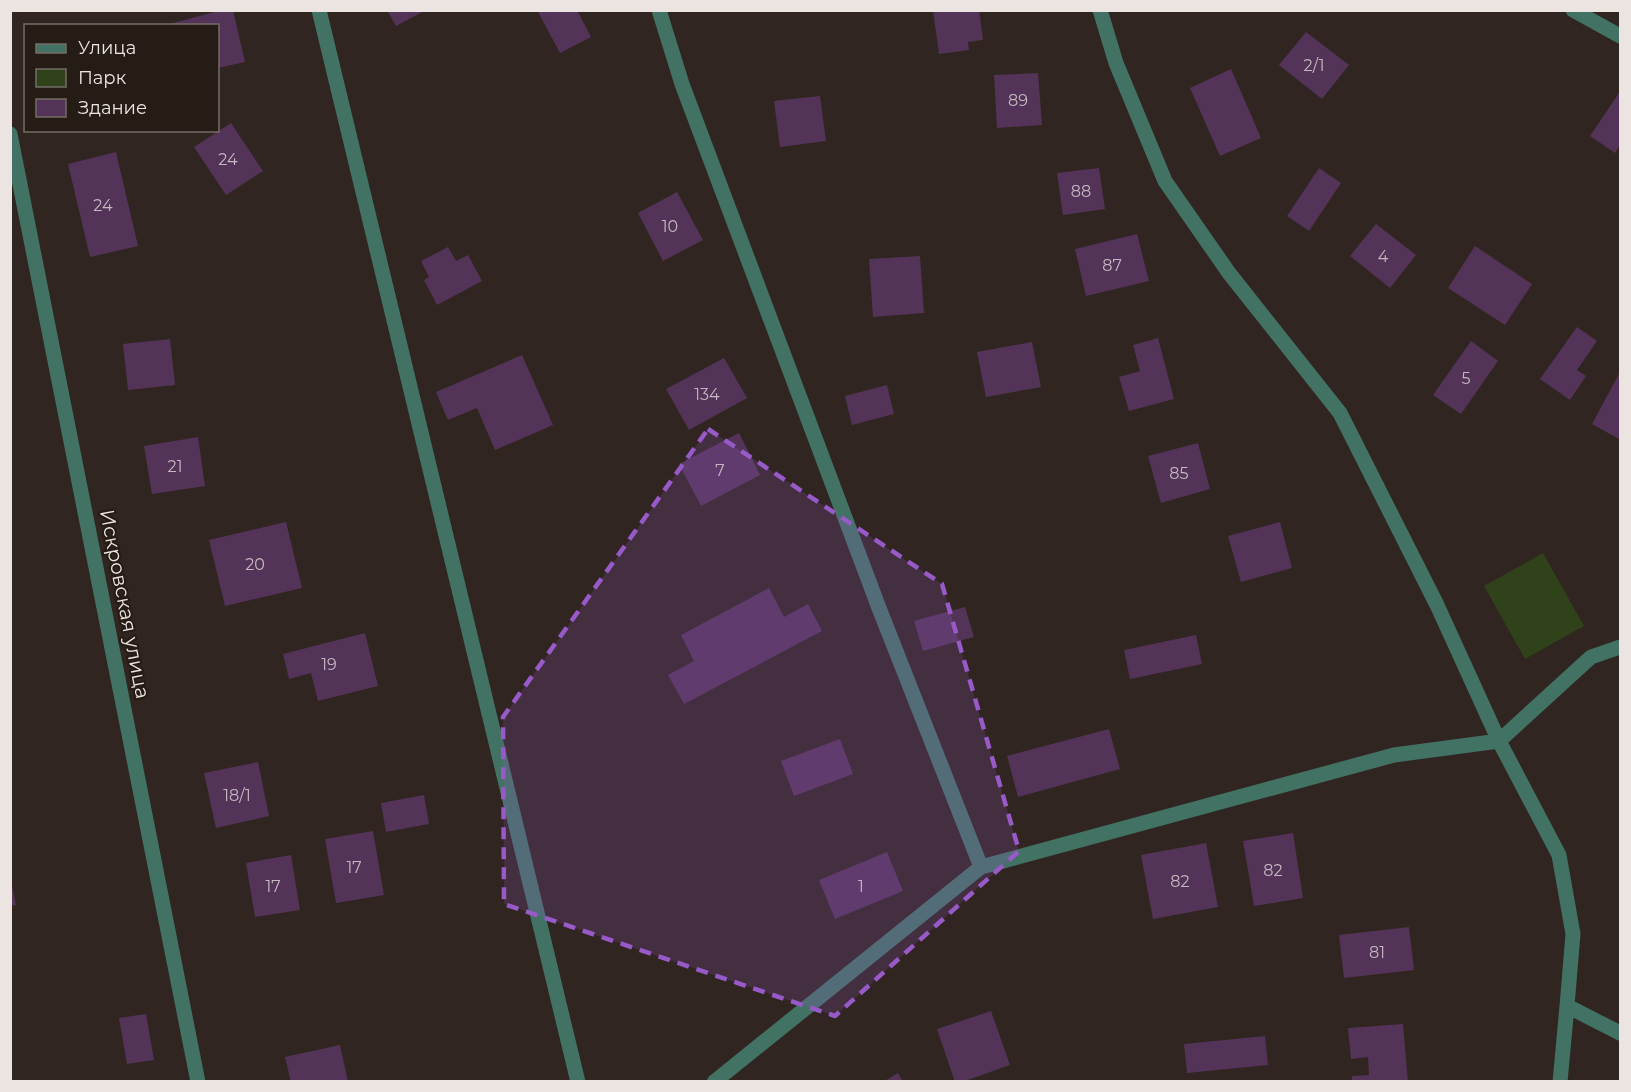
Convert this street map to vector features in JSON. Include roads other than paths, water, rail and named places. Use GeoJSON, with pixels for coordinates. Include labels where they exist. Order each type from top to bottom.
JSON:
{"type":"FeatureCollection","features":[{"type":"Feature","properties":{"kind":"street"},"geometry":{"type":"LineString","coordinates":[[319,10],[578,1082]]}},
{"type":"Feature","properties":{"kind":"street"},"geometry":{"type":"LineString","coordinates":[[659,10],[682,84],[879,608],[981,867]]}},
{"type":"Feature","properties":{"kind":"street"},"geometry":{"type":"LineString","coordinates":[[1100,10],[1116,63],[1165,181],[1229,273],[1340,413],[1437,605],[1499,741],[1559,855],[1573,934],[1560,1082]]}},
{"type":"Feature","properties":{"kind":"street"},"geometry":{"type":"LineString","coordinates":[[1573,10],[1620,36]]}},
{"type":"Feature","properties":{"kind":"street","name":"Искровская улица"},"geometry":{"type":"LineString","coordinates":[[10,135],[198,1082]]}},
{"type":"Feature","properties":{"kind":"street"},"geometry":{"type":"LineString","coordinates":[[714,1082],[981,867],[1394,755],[1499,741],[1591,657],[1620,647]]}},
{"type":"Feature","properties":{"kind":"street"},"geometry":{"type":"LineString","coordinates":[[1567,1006],[1620,1034]]}}]}
